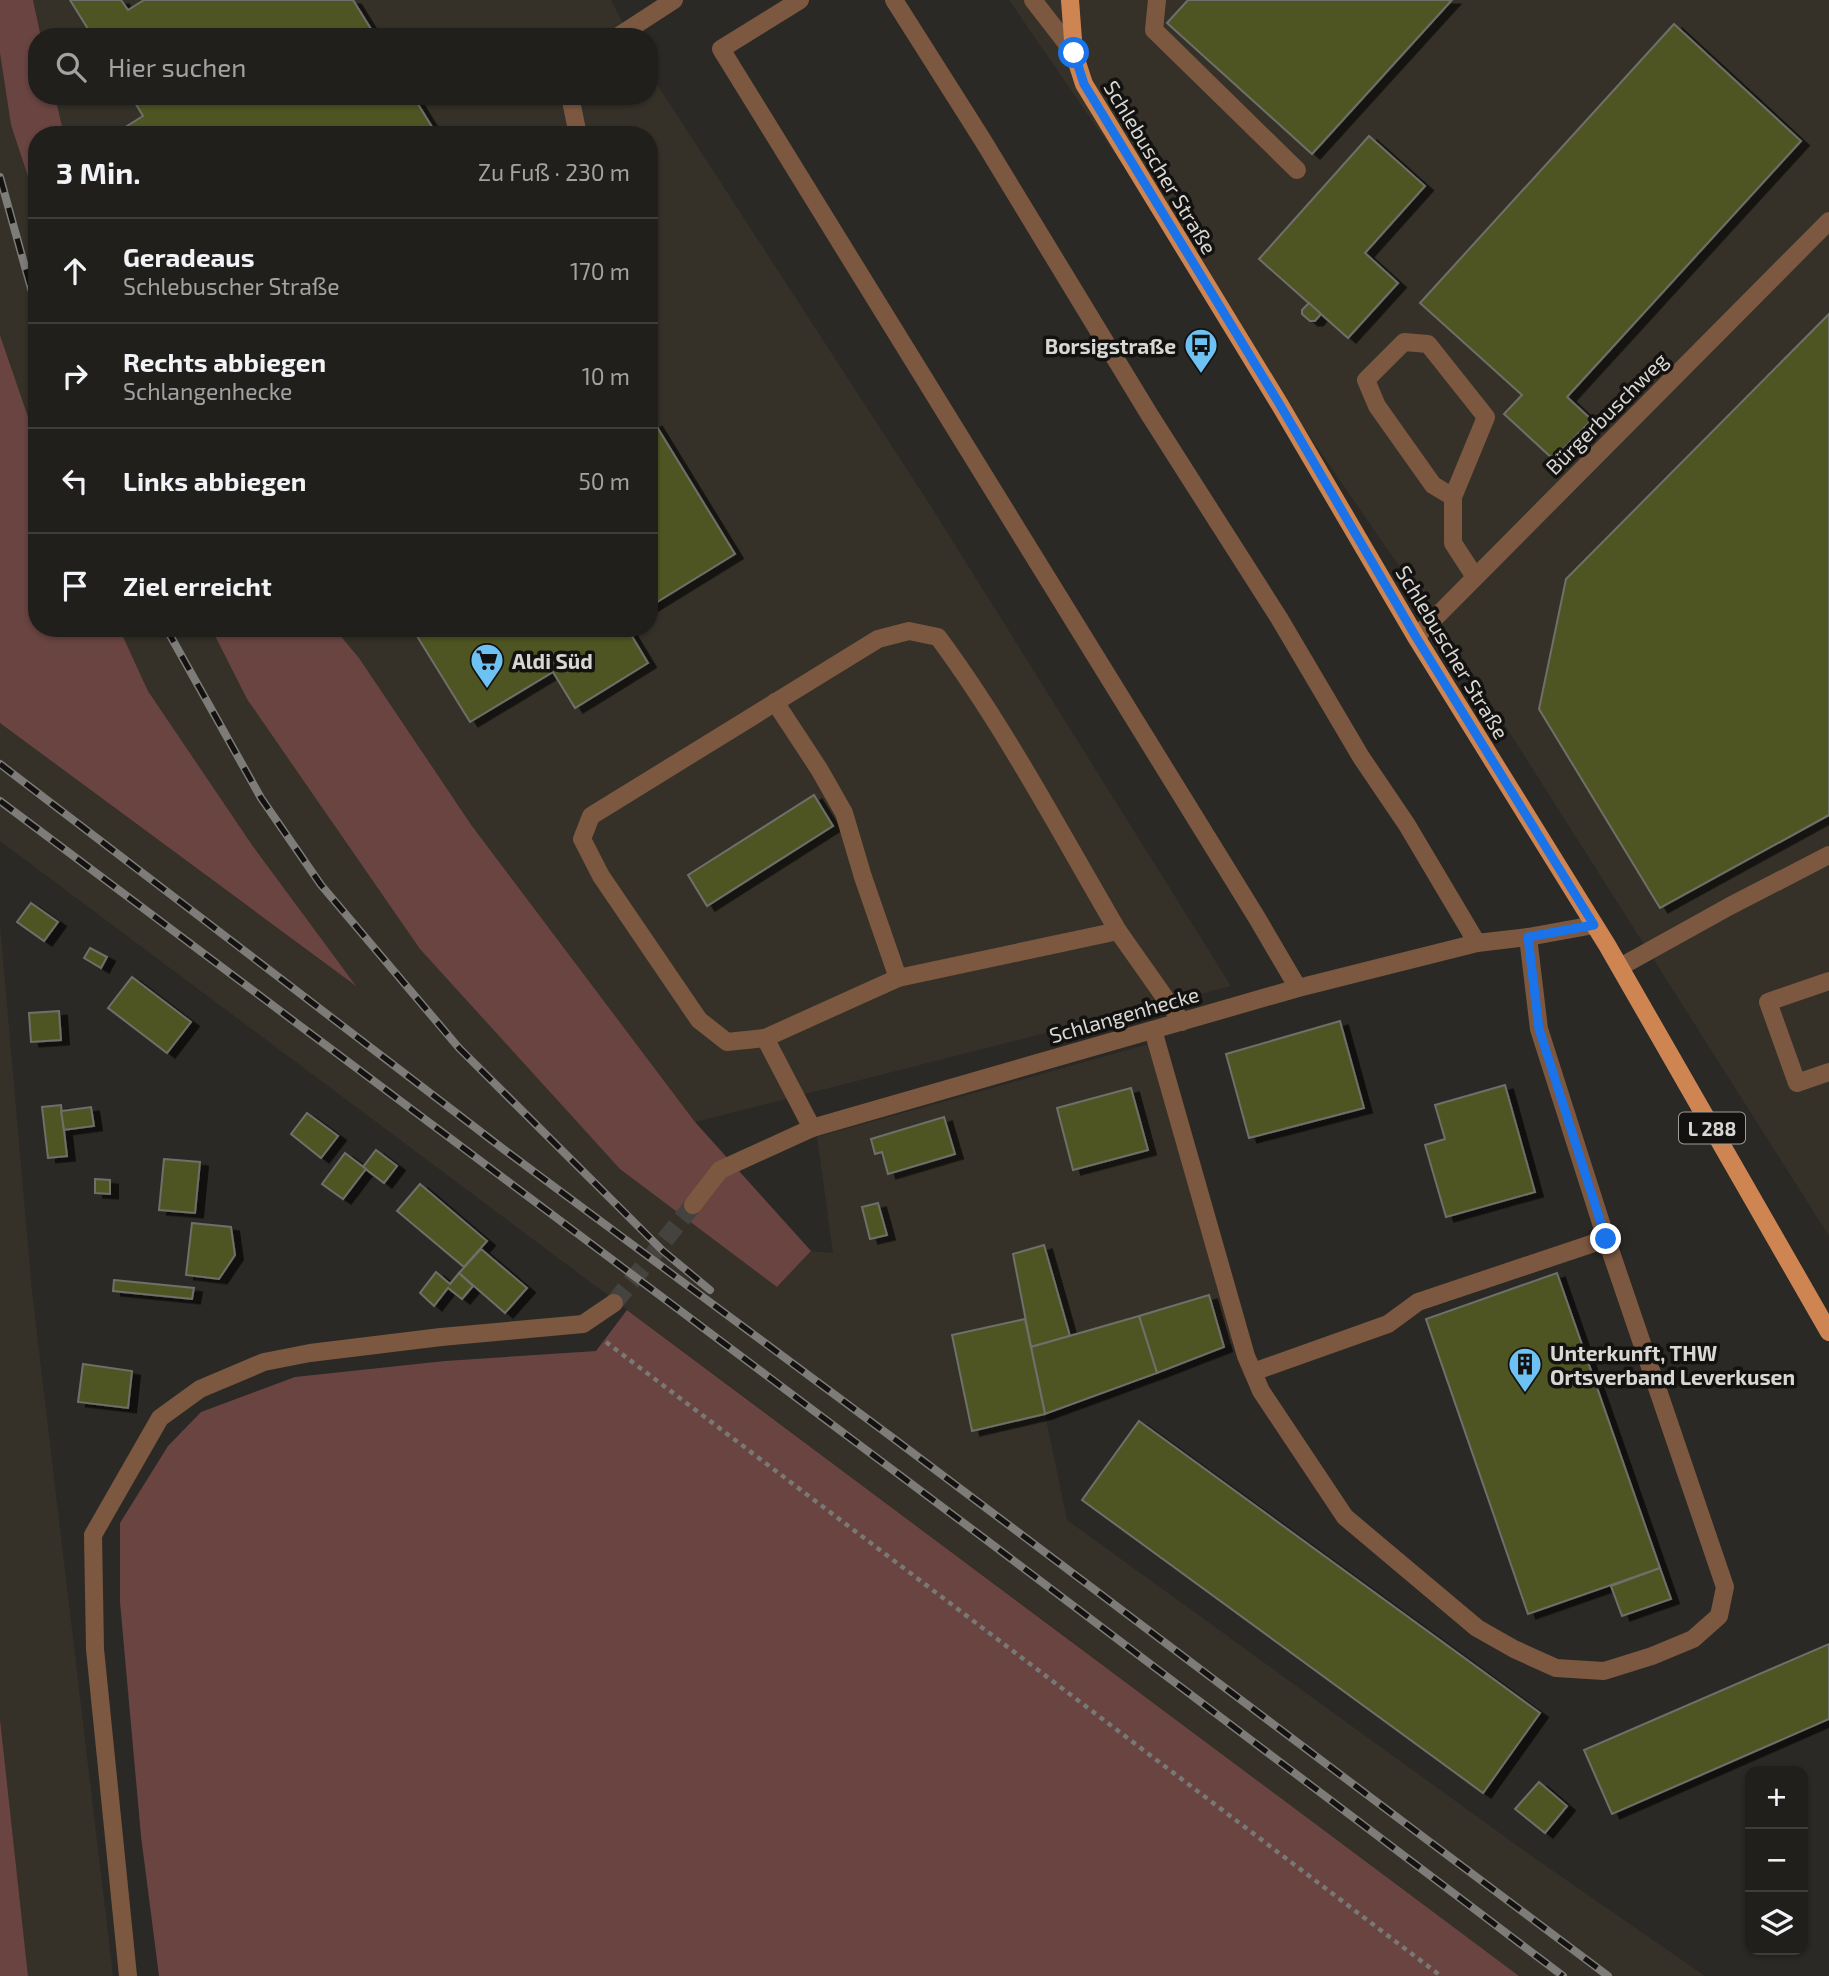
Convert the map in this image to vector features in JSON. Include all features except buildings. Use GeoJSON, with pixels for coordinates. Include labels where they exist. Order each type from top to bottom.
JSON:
{"type":"FeatureCollection","features":[{"type":"Feature","properties":{"kind":"main road","name":"L 288"},"geometry":{"type":"LineString","coordinates":[[1070,0],[1074,53]]}},
{"type":"Feature","properties":{"kind":"main road","name":"Schlebuscher Straße"},"geometry":{"type":"LineString","coordinates":[[1074,53],[1084,84],[1280,405],[1416,637],[1620,967],[1829,1332]]}},
{"type":"Feature","properties":{"kind":"street"},"geometry":{"type":"LineString","coordinates":[[631,28],[674,0]]}},
{"type":"Feature","properties":{"kind":"street"},"geometry":{"type":"LineString","coordinates":[[800,0],[721,49],[1298,988]]}},
{"type":"Feature","properties":{"kind":"street"},"geometry":{"type":"LineString","coordinates":[[894,0],[1149,414],[1279,618],[1362,757],[1407,825],[1477,943]]}},
{"type":"Feature","properties":{"kind":"street","name":"Schlebuscher Straße"},"geometry":{"type":"LineString","coordinates":[[1033,0],[1074,53]]}},
{"type":"Feature","properties":{"kind":"street"},"geometry":{"type":"LineString","coordinates":[[1157,0],[1154,30],[1297,170]]}},
{"type":"Feature","properties":{"kind":"street"},"geometry":{"type":"LineString","coordinates":[[572,105],[577,126]]}},
{"type":"Feature","properties":{"kind":"street","name":"Bürgerbuschweg"},"geometry":{"type":"LineString","coordinates":[[1416,637],[1829,221]]}},
{"type":"Feature","properties":{"kind":"street"},"geometry":{"type":"LineString","coordinates":[[1453,497],[1433,485],[1377,406],[1366,380],[1404,342],[1428,344],[1486,417],[1453,497],[1453,542],[1475,577]]}},
{"type":"Feature","properties":{"kind":"street"},"geometry":{"type":"LineString","coordinates":[[1118,931],[898,978],[765,1038],[727,1042],[699,1020],[601,876],[582,839],[591,816],[878,639],[909,631],[938,637],[964,672],[1021,764],[1118,931],[1182,1022]]}},
{"type":"Feature","properties":{"kind":"street"},"geometry":{"type":"LineString","coordinates":[[775,702],[844,813],[898,978]]}},
{"type":"Feature","properties":{"kind":"street"},"geometry":{"type":"LineString","coordinates":[[1620,967],[1730,905],[1827,857]]}},
{"type":"Feature","properties":{"kind":"street","name":"Schlangenhecke"},"geometry":{"type":"LineString","coordinates":[[693,1205],[720,1170],[812,1128],[1298,988],[1477,943],[1594,925]]}},
{"type":"Feature","properties":{"kind":"street"},"geometry":{"type":"LineString","coordinates":[[1153,1030],[1253,1372],[1261,1391],[1345,1517],[1477,1628],[1556,1668],[1604,1671],[1652,1656],[1693,1639],[1719,1616],[1725,1587],[1606,1239],[1539,1029],[1528,937]]}},
{"type":"Feature","properties":{"kind":"street"},"geometry":{"type":"LineString","coordinates":[[1829,981],[1768,1002],[1797,1083],[1829,1072]]}},
{"type":"Feature","properties":{"kind":"street"},"geometry":{"type":"LineString","coordinates":[[765,1038],[812,1128]]}},
{"type":"Feature","properties":{"kind":"street"},"geometry":{"type":"LineString","coordinates":[[1253,1372],[1388,1324],[1418,1302],[1606,1239]]}},
{"type":"Feature","properties":{"kind":"street"},"geometry":{"type":"LineString","coordinates":[[128,1976],[95,1649],[93,1535],[160,1418],[200,1389],[264,1362],[310,1353],[441,1337],[583,1324],[614,1303]]}},
{"type":"Feature","properties":{"kind":"path"},"geometry":{"type":"LineString","coordinates":[[583,1324],[1441,1976]]}},
{"type":"Feature","properties":{"kind":"shaded area"},"geometry":{"type":"Polygon","coordinates":[[[0,0],[33,0],[39,28],[28,28],[28,105],[57,105],[62,126],[28,126],[28,177],[11,125],[0,53],[0,0]]]}},
{"type":"Feature","properties":{"kind":"shaded area"},"geometry":{"type":"Polygon","coordinates":[[[33,0],[611,0],[625,28],[39,28],[33,0]]]}},
{"type":"Feature","properties":{"kind":"shaded area"},"geometry":{"type":"Polygon","coordinates":[[[1009,0],[1829,0],[1829,1236],[1463,659],[1009,0]]]}},
{"type":"Feature","properties":{"kind":"shaded area"},"geometry":{"type":"Polygon","coordinates":[[[0,53],[11,125],[28,177],[28,416],[0,334],[0,53]]]}},
{"type":"Feature","properties":{"kind":"shaded area"},"geometry":{"type":"Polygon","coordinates":[[[658,86],[930,505],[1231,986],[695,1122],[472,826],[359,658],[342,637],[658,637],[658,126],[62,126],[57,105],[658,105],[658,86]]]}},
{"type":"Feature","properties":{"kind":"shaded area"},"geometry":{"type":"Polygon","coordinates":[[[0,335],[28,417],[28,637],[123,637],[148,691],[252,845],[356,986],[0,723],[0,335]]]}},
{"type":"Feature","properties":{"kind":"shaded area"},"geometry":{"type":"Polygon","coordinates":[[[123,637],[216,637],[247,699],[777,1287],[811,1251],[833,1253],[817,1137],[1156,1042],[1241,1340],[1045,1414],[1067,1520],[1530,1855],[1705,1976],[1519,1976],[0,841],[0,723],[353,984],[252,845],[148,691],[123,637]]]}},
{"type":"Feature","properties":{"kind":"shaded area"},"geometry":{"type":"Polygon","coordinates":[[[216,637],[342,637],[359,658],[472,826],[695,1122],[811,1251],[777,1287],[620,1169],[420,949],[247,699],[216,637]]]}},
{"type":"Feature","properties":{"kind":"shaded area"},"geometry":{"type":"Polygon","coordinates":[[[0,925],[32,1292],[113,1976],[28,1976],[0,1719],[0,925]]]}},
{"type":"Feature","properties":{"kind":"shaded area"},"geometry":{"type":"Polygon","coordinates":[[[627,1310],[1519,1976],[159,1976],[141,1836],[120,1602],[120,1523],[168,1446],[201,1412],[295,1377],[445,1361],[596,1351],[627,1310]]]}},
{"type":"Feature","properties":{"kind":"shaded area"},"geometry":{"type":"Polygon","coordinates":[[[0,1719],[28,1976],[0,1976],[0,1719]]]}},
{"type":"Feature","properties":{"kind":"tunnel"},"geometry":{"type":"LineString","coordinates":[[614,1303],[693,1205]]}},
{"type":"Feature","properties":{"kind":"railway"},"geometry":{"type":"LineString","coordinates":[[0,177],[28,278]]}},
{"type":"Feature","properties":{"kind":"railway"},"geometry":{"type":"LineString","coordinates":[[171,637],[261,798],[321,885],[459,1048],[663,1251],[710,1290]]}},
{"type":"Feature","properties":{"kind":"railway"},"geometry":{"type":"LineString","coordinates":[[0,764],[502,1148],[893,1438],[1608,1976]]}},
{"type":"Feature","properties":{"kind":"railway"},"geometry":{"type":"LineString","coordinates":[[0,801],[1563,1976]]}},
{"type":"Feature","properties":{"kind":"place","name":"Borsigstraße"},"geometry":{"type":"Point","coordinates":[1201,375]}},
{"type":"Feature","properties":{"kind":"place","name":"Aldi Süd"},"geometry":{"type":"Point","coordinates":[487,690]}},
{"type":"Feature","properties":{"kind":"place","name":"Unterkunft, THW Ortsverband Leverkusen"},"geometry":{"type":"Point","coordinates":[1525,1394]}},
{"type":"Feature","properties":{"kind":"route"},"geometry":{"type":"LineString","coordinates":[[1074,53],[1084,84],[1280,405],[1416,637],[1594,925],[1528,937],[1539,1029],[1606,1239]]}}]}
